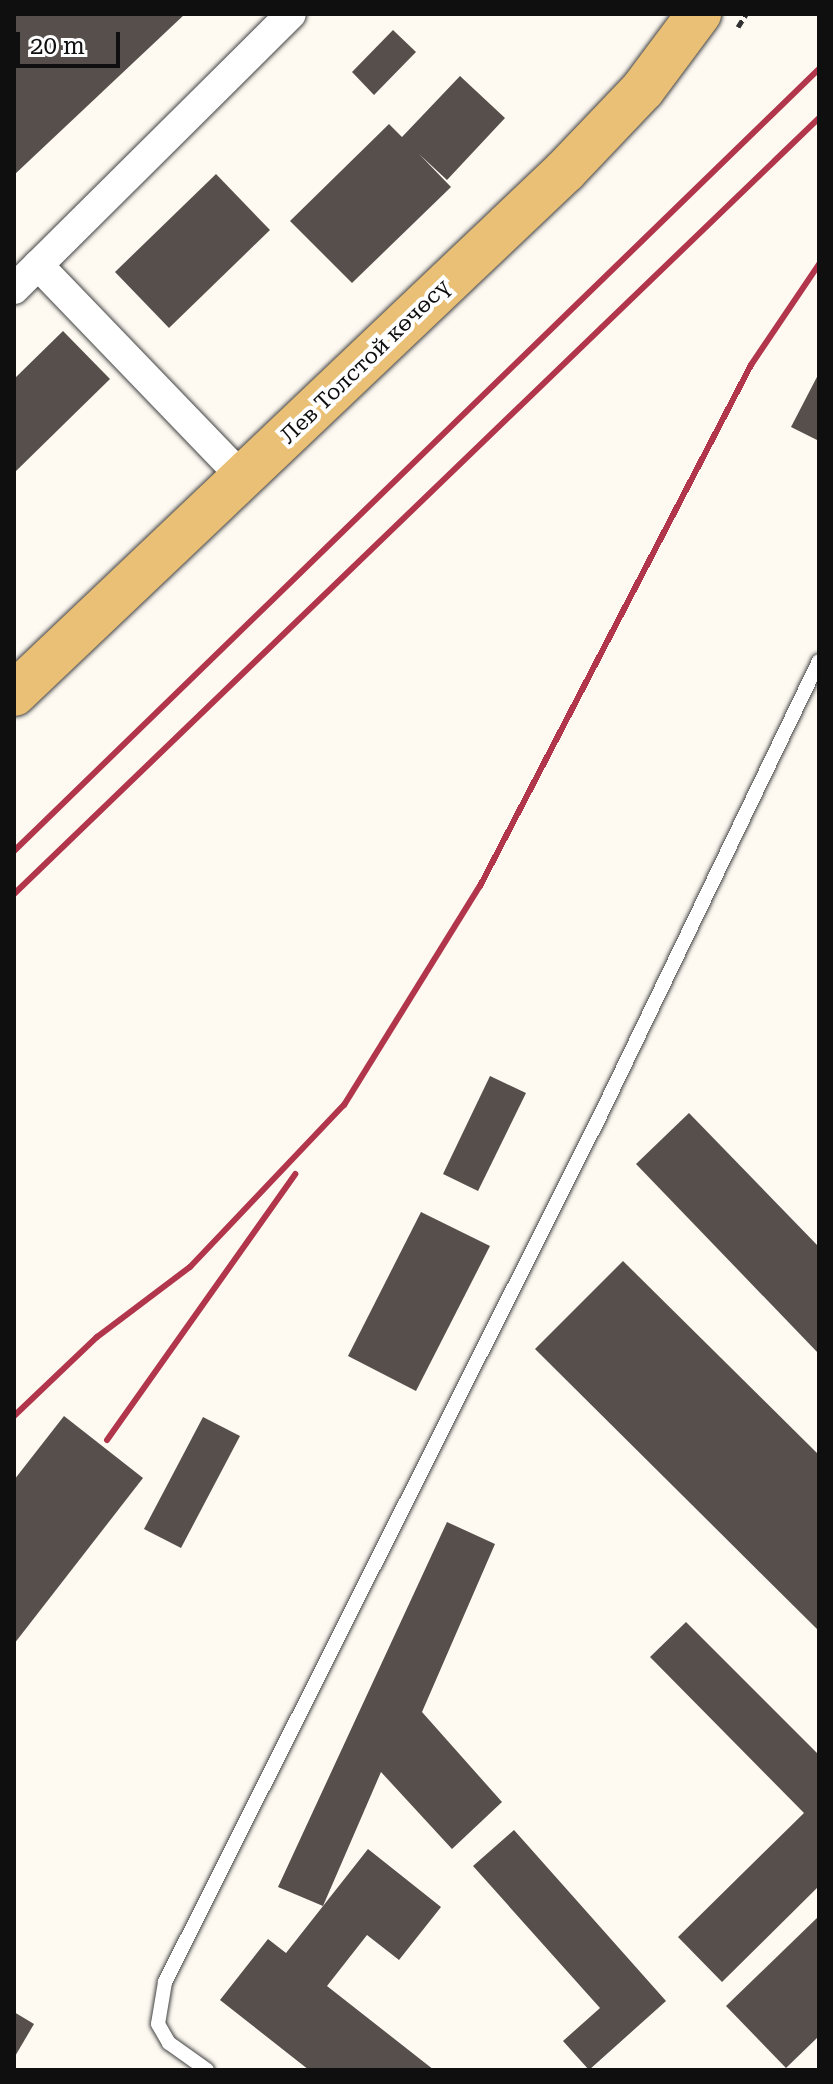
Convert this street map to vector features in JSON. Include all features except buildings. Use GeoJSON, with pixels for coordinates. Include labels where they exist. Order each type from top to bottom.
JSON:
{"type":"FeatureCollection","features":[{"type":"Feature","properties":{"kind":"main road","name":"Лев Толстой көчөсү"},"geometry":{"type":"LineString","coordinates":[[14,694],[565,171],[643,89],[699,14]]}},
{"type":"Feature","properties":{"kind":"street"},"geometry":{"type":"LineString","coordinates":[[14,289],[291,14]]}},
{"type":"Feature","properties":{"kind":"street"},"geometry":{"type":"LineString","coordinates":[[38,265],[243,478]]}},
{"type":"Feature","properties":{"kind":"lane"},"geometry":{"type":"LineString","coordinates":[[207,2070],[169,2043],[158,2024],[165,1982],[599,1118],[819,661]]}},
{"type":"Feature","properties":{"kind":"railway"},"geometry":{"type":"LineString","coordinates":[[14,851],[819,69]]}},
{"type":"Feature","properties":{"kind":"railway"},"geometry":{"type":"LineString","coordinates":[[14,894],[819,118]]}},
{"type":"Feature","properties":{"kind":"railway"},"geometry":{"type":"LineString","coordinates":[[14,1416],[97,1337],[190,1267],[344,1105],[480,886],[751,365],[819,264]]}},
{"type":"Feature","properties":{"kind":"railway"},"geometry":{"type":"LineString","coordinates":[[107,1440],[295,1174]]}}]}
